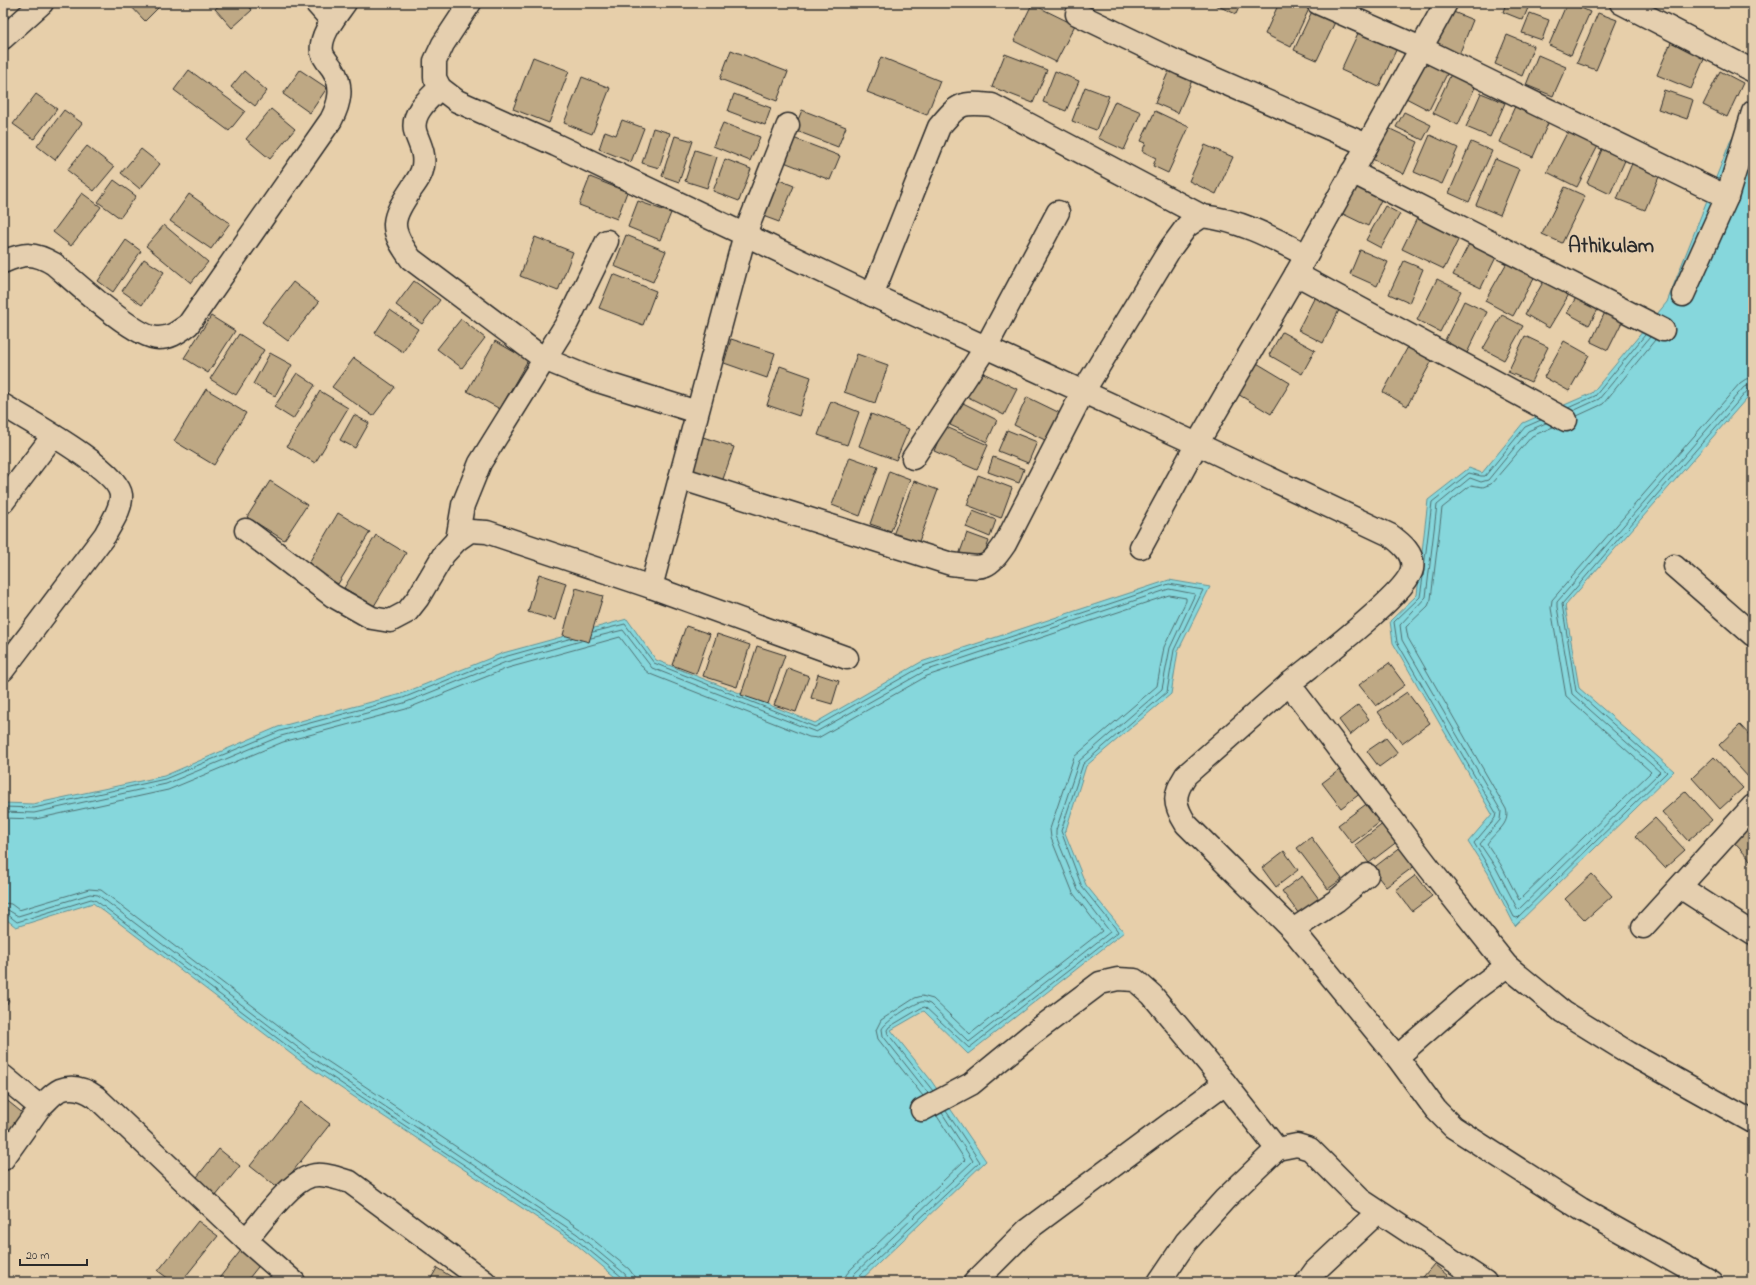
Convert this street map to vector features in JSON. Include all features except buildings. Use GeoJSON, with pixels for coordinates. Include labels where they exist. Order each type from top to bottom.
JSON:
{"type":"FeatureCollection","features":[{"type":"Feature","properties":{"kind":"street"},"geometry":{"type":"LineString","coordinates":[[3,38],[42,3]]}},
{"type":"Feature","properties":{"kind":"street"},"geometry":{"type":"LineString","coordinates":[[316,3],[332,21]]}},
{"type":"Feature","properties":{"kind":"street"},"geometry":{"type":"LineString","coordinates":[[3,262],[30,254],[54,264],[128,325],[147,335],[157,338],[173,336],[188,325],[331,120],[338,105],[340,88],[336,74],[322,53],[323,38],[332,21],[345,3]]}},
{"type":"Feature","properties":{"kind":"street"},"geometry":{"type":"LineString","coordinates":[[470,3],[443,44],[435,61],[435,78],[440,88],[457,100],[556,145],[872,295],[1197,444],[1390,535],[1405,547],[1411,560],[1412,569],[1408,580],[1389,602],[1289,684],[1186,775],[1176,794],[1176,807],[1186,824],[1294,930],[1397,1057],[1436,1110],[1453,1127],[1581,1209],[1711,1282]]}},
{"type":"Feature","properties":{"kind":"street"},"geometry":{"type":"LineString","coordinates":[[1318,3],[1421,48],[1727,197]]}},
{"type":"Feature","properties":{"kind":"street"},"geometry":{"type":"LineString","coordinates":[[1142,547],[1197,444],[1296,274],[1446,3]]}},
{"type":"Feature","properties":{"kind":"street"},"geometry":{"type":"LineString","coordinates":[[1621,3],[1753,71]]}},
{"type":"Feature","properties":{"kind":"street"},"geometry":{"type":"LineString","coordinates":[[1076,14],[1181,64],[1367,145]]}},
{"type":"Feature","properties":{"kind":"street"},"geometry":{"type":"LineString","coordinates":[[440,88],[425,101],[415,118],[415,132],[424,155],[423,168],[395,219],[395,230],[400,243],[411,259],[544,360],[595,380],[697,412]]}},
{"type":"Feature","properties":{"kind":"street"},"geometry":{"type":"LineString","coordinates":[[872,295],[939,127],[954,110],[968,103],[992,105],[1202,216],[1221,218],[1259,231],[1306,255]]}},
{"type":"Feature","properties":{"kind":"street"},"geometry":{"type":"LineString","coordinates":[[1684,295],[1727,197],[1753,112]]}},
{"type":"Feature","properties":{"kind":"street"},"geometry":{"type":"LineString","coordinates":[[651,587],[744,234],[788,125]]}},
{"type":"Feature","properties":{"kind":"street"},"geometry":{"type":"LineString","coordinates":[[1352,172],[1663,330]]}},
{"type":"Feature","properties":{"kind":"street"},"geometry":{"type":"LineString","coordinates":[[913,458],[986,347],[1058,212]]}},
{"type":"Feature","properties":{"kind":"street"},"geometry":{"type":"LineString","coordinates":[[680,478],[952,564],[976,567],[986,566],[994,560],[1005,544],[1083,392],[1170,249],[1187,226],[1202,216]]}},
{"type":"Feature","properties":{"kind":"street"},"geometry":{"type":"LineString","coordinates":[[457,540],[463,505],[480,463],[567,323],[607,241]]}},
{"type":"Feature","properties":{"kind":"street"},"geometry":{"type":"LineString","coordinates":[[1296,274],[1566,420]]}},
{"type":"Feature","properties":{"kind":"street"},"geometry":{"type":"LineString","coordinates":[[3,405],[94,462],[114,480],[121,495],[118,511],[105,535],[3,670]]}},
{"type":"Feature","properties":{"kind":"street"},"geometry":{"type":"LineString","coordinates":[[3,502],[53,436]]}},
{"type":"Feature","properties":{"kind":"street"},"geometry":{"type":"LineString","coordinates":[[246,530],[333,596],[372,618],[390,620],[408,612],[444,554],[457,540],[470,531],[487,532],[651,587],[847,658]]}},
{"type":"Feature","properties":{"kind":"street"},"geometry":{"type":"LineString","coordinates":[[1674,566],[1753,635]]}},
{"type":"Feature","properties":{"kind":"street"},"geometry":{"type":"LineString","coordinates":[[1289,684],[1430,870],[1508,966],[1563,1012],[1629,1054],[1753,1122]]}},
{"type":"Feature","properties":{"kind":"street"},"geometry":{"type":"LineString","coordinates":[[1643,927],[1753,806]]}},
{"type":"Feature","properties":{"kind":"street"},"geometry":{"type":"LineString","coordinates":[[1294,930],[1336,901],[1367,875]]}},
{"type":"Feature","properties":{"kind":"street"},"geometry":{"type":"LineString","coordinates":[[1680,887],[1753,934]]}},
{"type":"Feature","properties":{"kind":"street"},"geometry":{"type":"LineString","coordinates":[[1397,1057],[1473,991],[1508,966]]}},
{"type":"Feature","properties":{"kind":"street"},"geometry":{"type":"LineString","coordinates":[[922,1110],[971,1084],[1032,1034],[1100,983],[1118,979],[1135,980],[1152,995],[1225,1083],[1277,1149]]}},
{"type":"Feature","properties":{"kind":"street"},"geometry":{"type":"LineString","coordinates":[[3,1076],[40,1107]]}},
{"type":"Feature","properties":{"kind":"street"},"geometry":{"type":"LineString","coordinates":[[976,1282],[1027,1230],[1225,1083]]}},
{"type":"Feature","properties":{"kind":"street"},"geometry":{"type":"LineString","coordinates":[[3,1159],[40,1107],[60,1090],[78,1088],[87,1091],[96,1097],[246,1240],[294,1282]]}},
{"type":"Feature","properties":{"kind":"street"},"geometry":{"type":"LineString","coordinates":[[1159,1282],[1186,1242],[1225,1199],[1277,1149],[1297,1145],[1310,1149],[1361,1200],[1484,1282]]}},
{"type":"Feature","properties":{"kind":"street"},"geometry":{"type":"LineString","coordinates":[[246,1240],[292,1187],[311,1176],[327,1176],[350,1182],[485,1282]]}},
{"type":"Feature","properties":{"kind":"street"},"geometry":{"type":"LineString","coordinates":[[1307,1282],[1315,1271],[1378,1212]]}},
{"type":"Feature","properties":{"kind":"water"},"geometry":{"type":"Polygon","coordinates":[[[1753,103],[1753,391],[1565,606],[1579,688],[1674,771],[1515,926],[1488,873],[1468,842],[1492,814],[1393,643],[1390,621],[1417,595],[1428,500],[1469,468],[1482,473],[1523,423],[1592,393],[1667,302],[1730,142],[1753,103]]]}},
{"type":"Feature","properties":{"kind":"water"},"geometry":{"type":"Polygon","coordinates":[[[1169,580],[1210,587],[1178,651],[1171,694],[1086,766],[1065,833],[1086,885],[1124,932],[968,1054],[924,1011],[891,1030],[930,1079],[986,1161],[859,1282],[621,1282],[572,1241],[303,1063],[93,903],[16,927],[3,917],[3,803],[33,804],[164,776],[278,727],[401,694],[503,653],[627,619],[656,660],[815,723],[921,662],[1169,580]]]}},
{"type":"Feature","properties":{"kind":"district","name":"Athikulam"},"geometry":{"type":"Point","coordinates":[1611,245]}}]}
